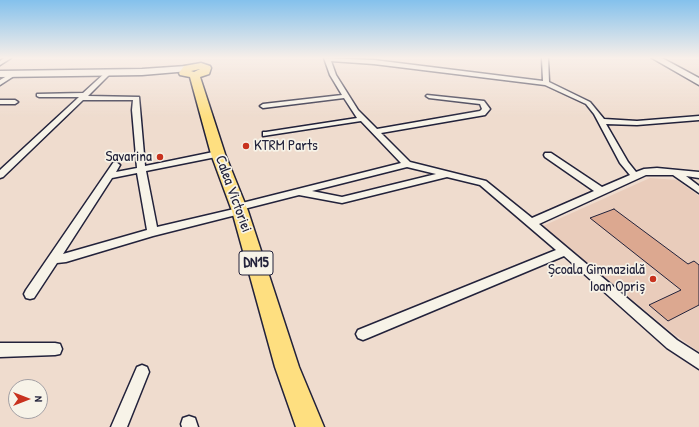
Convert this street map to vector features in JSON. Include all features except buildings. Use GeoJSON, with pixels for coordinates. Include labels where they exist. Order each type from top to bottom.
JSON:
{"type":"FeatureCollection","features":[{"type":"Feature","properties":{"kind":"main road","name":"Calea Victoriei"},"geometry":{"type":"LineString","coordinates":[[192,78],[202,98],[218,154],[239,209],[287,367],[310,427]]}},
{"type":"Feature","properties":{"kind":"main road","name":"Calea Victoriei"},"geometry":{"type":"LineString","coordinates":[[202,98],[204,78]]}},
{"type":"Feature","properties":{"kind":"street"},"geometry":{"type":"LineString","coordinates":[[0,175],[103,78]]}},
{"type":"Feature","properties":{"kind":"street"},"geometry":{"type":"LineString","coordinates":[[335,78],[355,111],[407,164]]}},
{"type":"Feature","properties":{"kind":"street"},"geometry":{"type":"LineString","coordinates":[[510,78],[546,83],[588,103],[601,121],[624,163],[635,176]]}},
{"type":"Feature","properties":{"kind":"street"},"geometry":{"type":"LineString","coordinates":[[546,78],[546,83]]}},
{"type":"Feature","properties":{"kind":"street"},"geometry":{"type":"LineString","coordinates":[[39,96],[137,98],[136,110],[141,170],[153,232]]}},
{"type":"Feature","properties":{"kind":"street"},"geometry":{"type":"LineString","coordinates":[[263,106],[346,96]]}},
{"type":"Feature","properties":{"kind":"street"},"geometry":{"type":"LineString","coordinates":[[376,132],[482,113],[486,109],[482,102],[430,96]]}},
{"type":"Feature","properties":{"kind":"street"},"geometry":{"type":"LineString","coordinates":[[0,102],[15,102]]}},
{"type":"Feature","properties":{"kind":"street"},"geometry":{"type":"LineString","coordinates":[[601,121],[637,123],[699,118]]}},
{"type":"Feature","properties":{"kind":"street"},"geometry":{"type":"LineString","coordinates":[[266,134],[363,119]]}},
{"type":"Feature","properties":{"kind":"street"},"geometry":{"type":"LineString","coordinates":[[110,176],[218,154]]}},
{"type":"Feature","properties":{"kind":"street"},"geometry":{"type":"LineString","coordinates":[[548,155],[601,191]]}},
{"type":"Feature","properties":{"kind":"street"},"geometry":{"type":"LineString","coordinates":[[54,259],[66,258],[297,192],[407,164],[450,173],[483,183],[565,251],[672,344],[699,362]]}},
{"type":"Feature","properties":{"kind":"street"},"geometry":{"type":"LineString","coordinates":[[30,294],[116,165]]}},
{"type":"Feature","properties":{"kind":"street"},"geometry":{"type":"LineString","coordinates":[[530,223],[644,172],[657,171],[699,175]]}},
{"type":"Feature","properties":{"kind":"street"},"geometry":{"type":"LineString","coordinates":[[297,192],[342,200],[450,173]]}},
{"type":"Feature","properties":{"kind":"street"},"geometry":{"type":"LineString","coordinates":[[676,174],[699,190]]}},
{"type":"Feature","properties":{"kind":"street"},"geometry":{"type":"LineString","coordinates":[[364,334],[565,251]]}},
{"type":"Feature","properties":{"kind":"street"},"geometry":{"type":"LineString","coordinates":[[0,350],[55,349]]}},
{"type":"Feature","properties":{"kind":"street"},"geometry":{"type":"LineString","coordinates":[[120,427],[142,372]]}},
{"type":"Feature","properties":{"kind":"shaded area","name":"Școala Gimnazială Ioan Opriș"},"geometry":{"type":"Polygon","coordinates":[[[650,178],[677,180],[699,196],[699,352],[671,332],[543,226],[650,178]]]}},
{"type":"Feature","properties":{"kind":"place","name":"KTRM Parts"},"geometry":{"type":"Point","coordinates":[246,146]}},
{"type":"Feature","properties":{"kind":"place","name":"Savarina"},"geometry":{"type":"Point","coordinates":[160,157]}},
{"type":"Feature","properties":{"kind":"place","name":"Școala Gimnazială Ioan Opriș"},"geometry":{"type":"Point","coordinates":[653,279]}}]}
